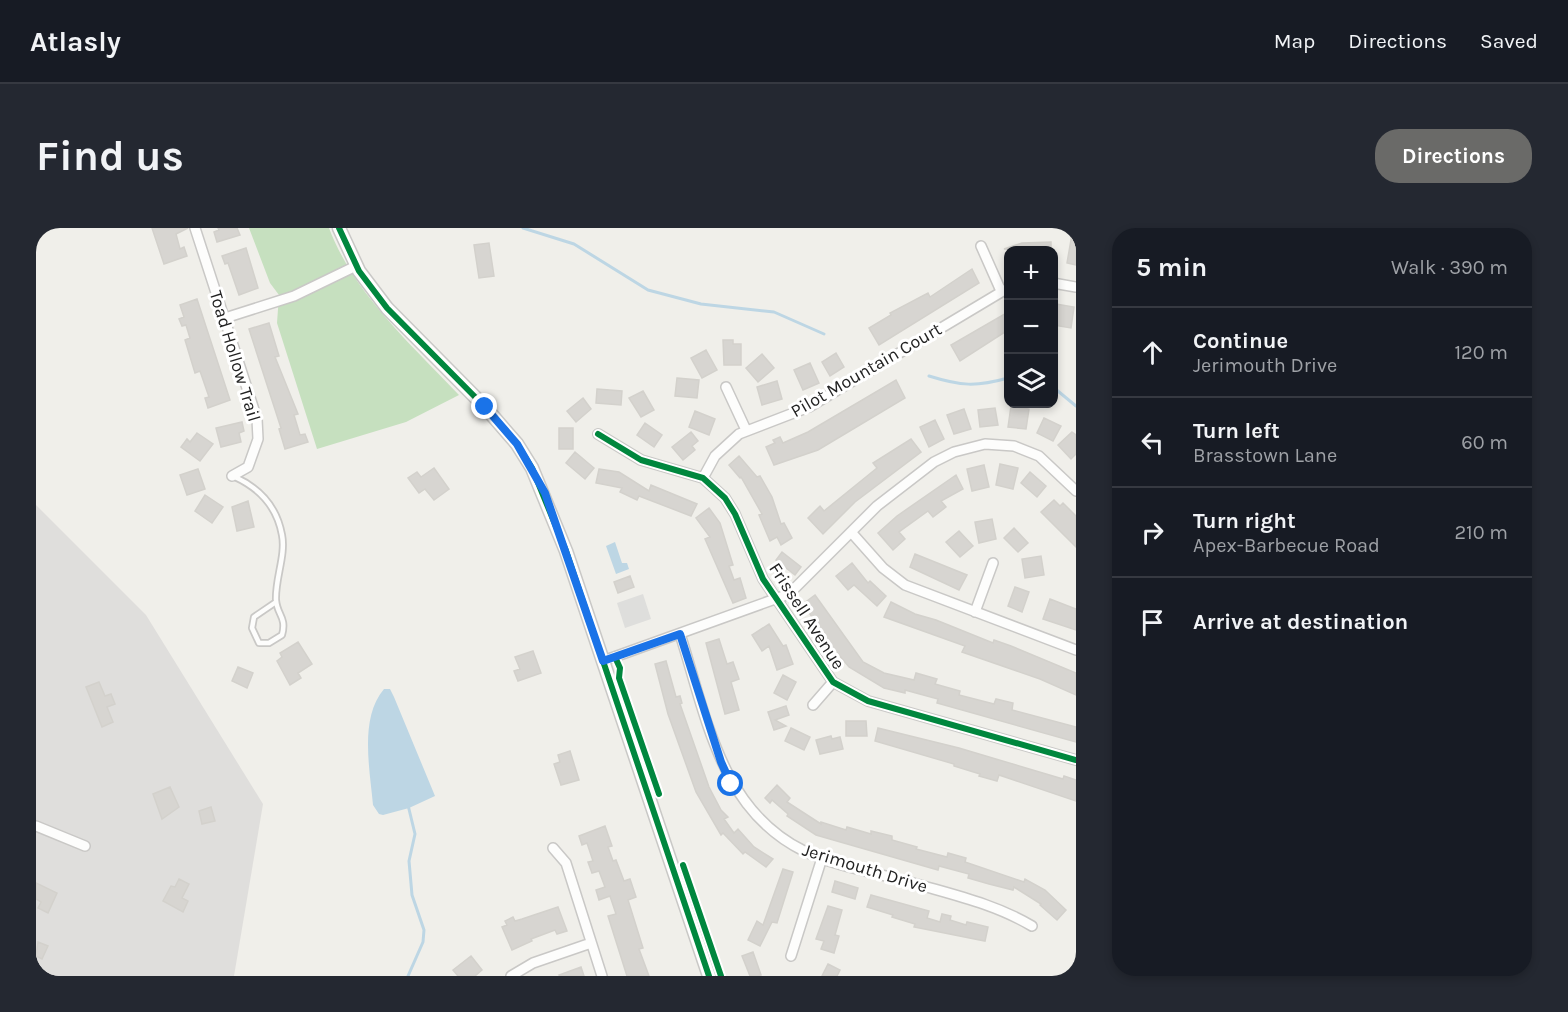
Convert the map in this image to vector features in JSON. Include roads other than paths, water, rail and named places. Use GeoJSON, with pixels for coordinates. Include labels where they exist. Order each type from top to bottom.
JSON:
{"type":"FeatureCollection","features":[{"type":"Feature","properties":{"kind":"street","name":"Toad Hollow Trail"},"geometry":{"type":"LineString","coordinates":[[195,228],[257,419],[258,439],[248,467],[232,476]]}},
{"type":"Feature","properties":{"kind":"street"},"geometry":{"type":"LineString","coordinates":[[339,228],[356,266],[387,308],[485,407],[517,444],[545,493],[709,976]]}},
{"type":"Feature","properties":{"kind":"street"},"geometry":{"type":"LineString","coordinates":[[981,246],[1004,287]]}},
{"type":"Feature","properties":{"kind":"street"},"geometry":{"type":"LineString","coordinates":[[225,318],[294,296],[356,266]]}},
{"type":"Feature","properties":{"kind":"street"},"geometry":{"type":"LineString","coordinates":[[1058,284],[1076,287]]}},
{"type":"Feature","properties":{"kind":"street","name":"Pilot Mountain Court"},"geometry":{"type":"LineString","coordinates":[[703,478],[722,448],[746,430],[809,406],[1004,290]]}},
{"type":"Feature","properties":{"kind":"street"},"geometry":{"type":"LineString","coordinates":[[726,387],[746,430]]}},
{"type":"Feature","properties":{"kind":"street","name":"Frissell Avenue"},"geometry":{"type":"LineString","coordinates":[[598,434],[641,460],[703,478],[730,506],[756,567],[832,682],[868,701],[1076,760]]}},
{"type":"Feature","properties":{"kind":"street"},"geometry":{"type":"LineString","coordinates":[[603,661],[776,600],[795,589],[877,506],[934,462],[975,446],[1004,444],[1031,452],[1047,462],[1076,491]]}},
{"type":"Feature","properties":{"kind":"street"},"geometry":{"type":"LineString","coordinates":[[851,532],[895,579],[919,591],[1076,650]]}},
{"type":"Feature","properties":{"kind":"street"},"geometry":{"type":"LineString","coordinates":[[975,612],[993,563]]}},
{"type":"Feature","properties":{"kind":"street","name":"Jerimouth Drive"},"geometry":{"type":"LineString","coordinates":[[680,634],[721,762],[731,784],[747,808],[770,830],[794,846],[822,858],[987,904],[1032,926]]}},
{"type":"Feature","properties":{"kind":"street"},"geometry":{"type":"LineString","coordinates":[[813,705],[832,682]]}},
{"type":"Feature","properties":{"kind":"street"},"geometry":{"type":"LineString","coordinates":[[36,826],[85,846]]}},
{"type":"Feature","properties":{"kind":"street"},"geometry":{"type":"LineString","coordinates":[[554,848],[566,863],[602,976]]}},
{"type":"Feature","properties":{"kind":"street"},"geometry":{"type":"LineString","coordinates":[[791,956],[822,858]]}},
{"type":"Feature","properties":{"kind":"street"},"geometry":{"type":"LineString","coordinates":[[511,976],[533,963],[591,943]]}},
{"type":"Feature","properties":{"kind":"lane"},"geometry":{"type":"LineString","coordinates":[[232,476],[252,484],[268,500],[282,536],[276,602],[285,623],[282,635],[269,643],[259,644],[252,628],[254,617],[276,602]]}},
{"type":"Feature","properties":{"kind":"water"},"geometry":{"type":"Polygon","coordinates":[[[615,542],[622,563],[627,563],[629,569],[616,574],[606,546],[615,542]]]}},
{"type":"Feature","properties":{"kind":"water"},"geometry":{"type":"Polygon","coordinates":[[[384,689],[390,689],[394,697],[435,796],[409,808],[383,815],[379,814],[373,805],[368,745],[371,714],[384,689]]]}},
{"type":"Feature","properties":{"kind":"waterway"},"geometry":{"type":"LineString","coordinates":[[523,228],[574,244],[648,290],[701,304],[774,312],[824,334]]}},
{"type":"Feature","properties":{"kind":"waterway"},"geometry":{"type":"LineString","coordinates":[[929,376],[969,384],[1004,379]]}},
{"type":"Feature","properties":{"kind":"waterway"},"geometry":{"type":"LineString","coordinates":[[1058,391],[1076,406]]}},
{"type":"Feature","properties":{"kind":"waterway"},"geometry":{"type":"LineString","coordinates":[[408,805],[415,834],[409,861],[412,895],[424,930],[423,942],[408,976]]}}]}
